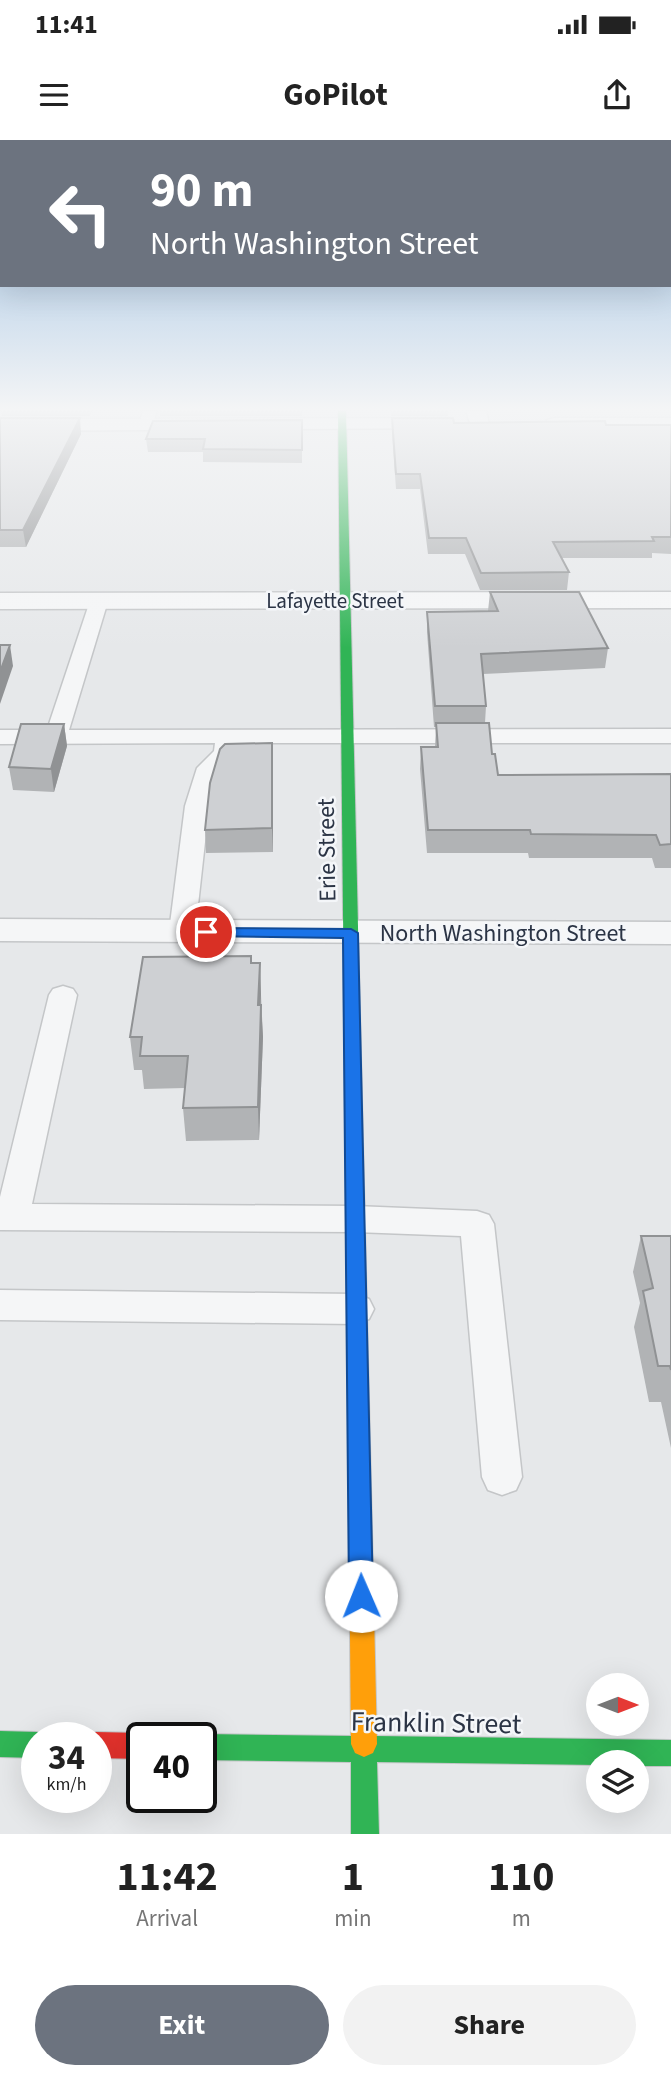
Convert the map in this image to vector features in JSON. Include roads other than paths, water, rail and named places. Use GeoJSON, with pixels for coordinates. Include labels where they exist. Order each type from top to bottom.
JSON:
{"type":"FeatureCollection","features":[{"type":"Feature","properties":{"kind":"street","name":"Erie Street"},"geometry":{"type":"LineString","coordinates":[[344,490],[365,1834]]}},
{"type":"Feature","properties":{"kind":"street","name":"Lafayette Street"},"geometry":{"type":"LineString","coordinates":[[0,601],[671,600]]}},
{"type":"Feature","properties":{"kind":"street","name":"North Washington Street"},"geometry":{"type":"LineString","coordinates":[[0,930],[671,933]]}},
{"type":"Feature","properties":{"kind":"street"},"geometry":{"type":"LineString","coordinates":[[0,1744],[21,1745]]}},
{"type":"Feature","properties":{"kind":"street","name":"Franklin Street"},"geometry":{"type":"LineString","coordinates":[[217,1747],[671,1753]]}},
{"type":"Feature","properties":{"kind":"lane"},"geometry":{"type":"LineString","coordinates":[[56,736],[99,601]]}},
{"type":"Feature","properties":{"kind":"lane"},"geometry":{"type":"LineString","coordinates":[[182,932],[197,806],[208,768],[225,753],[227,736]]}},
{"type":"Feature","properties":{"kind":"lane"},"geometry":{"type":"LineString","coordinates":[[0,737],[671,736]]}},
{"type":"Feature","properties":{"kind":"lane"},"geometry":{"type":"LineString","coordinates":[[63,995],[6,1216],[355,1219],[477,1224],[502,1477]]}},
{"type":"Feature","properties":{"kind":"lane"},"geometry":{"type":"LineString","coordinates":[[0,1305],[356,1309]]}}]}
